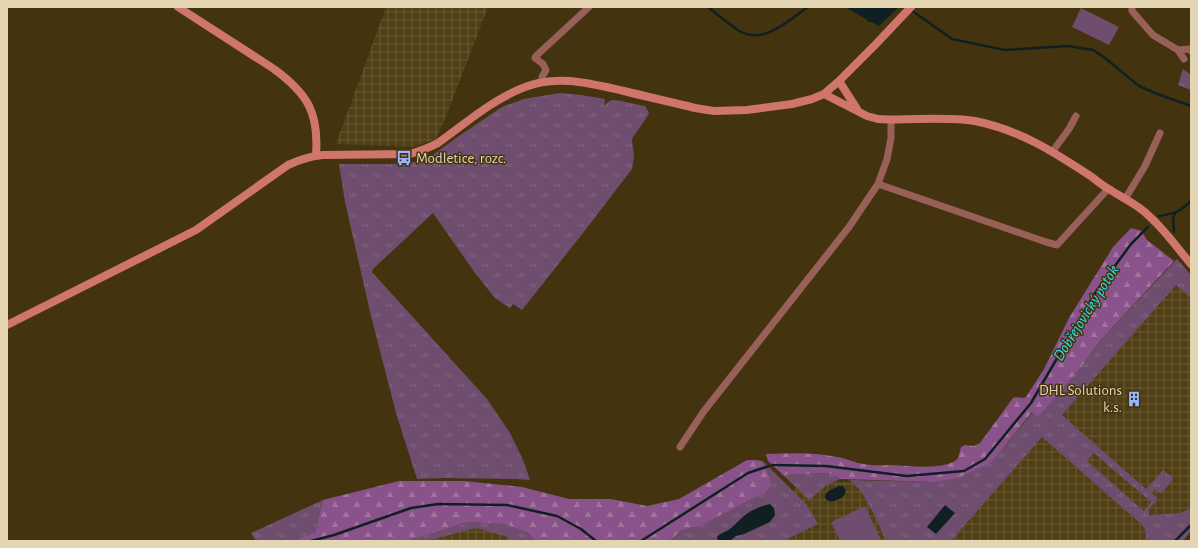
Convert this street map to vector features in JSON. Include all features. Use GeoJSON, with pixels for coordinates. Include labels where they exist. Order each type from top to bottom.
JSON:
{"type":"FeatureCollection","features":[{"type":"Feature","properties":{"kind":"street"},"geometry":{"type":"LineString","coordinates":[[178,7],[274,69],[288,80],[309,104],[317,141],[316,155]]}},
{"type":"Feature","properties":{"kind":"street"},"geometry":{"type":"LineString","coordinates":[[543,82],[542,76],[546,70],[536,56],[589,7]]}},
{"type":"Feature","properties":{"kind":"street"},"geometry":{"type":"LineString","coordinates":[[1132,7],[1132,11],[1153,35],[1178,50],[1184,59]]}},
{"type":"Feature","properties":{"kind":"street"},"geometry":{"type":"LineString","coordinates":[[7,325],[196,230],[288,165],[301,159],[316,155],[410,154],[420,151],[438,143],[492,103],[526,86],[543,82],[579,81],[714,111],[747,110],[792,104],[824,94],[875,46],[910,8]]}},
{"type":"Feature","properties":{"kind":"street"},"geometry":{"type":"LineString","coordinates":[[1178,50],[1191,50]]}},
{"type":"Feature","properties":{"kind":"street"},"geometry":{"type":"LineString","coordinates":[[839,81],[858,111]]}},
{"type":"Feature","properties":{"kind":"street"},"geometry":{"type":"LineString","coordinates":[[824,94],[867,116],[878,119],[950,119],[973,121],[1008,130],[1026,137],[1052,152],[1149,215],[1162,228],[1191,264]]}},
{"type":"Feature","properties":{"kind":"street"},"geometry":{"type":"LineString","coordinates":[[1052,152],[1069,129],[1076,116]]}},
{"type":"Feature","properties":{"kind":"street"},"geometry":{"type":"LineString","coordinates":[[680,448],[704,411],[849,227],[878,184],[887,159],[891,138],[891,120]]}},
{"type":"Feature","properties":{"kind":"street"},"geometry":{"type":"LineString","coordinates":[[1126,199],[1145,166],[1160,133]]}},
{"type":"Feature","properties":{"kind":"street"},"geometry":{"type":"LineString","coordinates":[[878,184],[1057,245],[1108,189]]}},
{"type":"Feature","properties":{"kind":"shaded area"},"geometry":{"type":"Polygon","coordinates":[[[386,7],[488,7],[436,139],[414,147],[336,144],[386,7]]]}},
{"type":"Feature","properties":{"kind":"shaded area"},"geometry":{"type":"Polygon","coordinates":[[[845,7],[899,7],[879,26],[868,22],[866,19],[845,7]]]}},
{"type":"Feature","properties":{"kind":"shaded area"},"geometry":{"type":"Polygon","coordinates":[[[1175,267],[1191,282],[1191,523],[1173,541],[686,541],[811,481],[953,484],[996,465],[1175,267]]]}},
{"type":"Feature","properties":{"kind":"shaded area"},"geometry":{"type":"Polygon","coordinates":[[[839,486],[843,486],[845,489],[842,498],[835,501],[827,500],[825,496],[827,492],[839,486]]]}},
{"type":"Feature","properties":{"kind":"shaded area"},"geometry":{"type":"Polygon","coordinates":[[[770,504],[774,508],[775,515],[770,522],[736,536],[730,541],[718,541],[718,536],[730,529],[747,514],[756,508],[770,504]]]}},
{"type":"Feature","properties":{"kind":"shaded area"},"geometry":{"type":"Polygon","coordinates":[[[945,505],[955,513],[936,534],[927,527],[945,505]]]}},
{"type":"Feature","properties":{"kind":"shaded area"},"geometry":{"type":"Polygon","coordinates":[[[511,521],[543,541],[349,541],[511,521]]]}},
{"type":"Feature","properties":{"kind":"green space"},"geometry":{"type":"Polygon","coordinates":[[[1081,8],[1119,27],[1109,45],[1072,27],[1081,8]]]}},
{"type":"Feature","properties":{"kind":"green space"},"geometry":{"type":"Polygon","coordinates":[[[1183,69],[1191,75],[1191,90],[1178,85],[1183,69]]]}},
{"type":"Feature","properties":{"kind":"green space"},"geometry":{"type":"Polygon","coordinates":[[[560,93],[605,99],[604,106],[612,100],[623,101],[645,106],[649,113],[633,137],[632,141],[634,155],[632,169],[522,310],[513,304],[510,308],[495,298],[475,273],[433,213],[373,269],[372,272],[487,399],[510,433],[524,462],[530,480],[444,478],[417,479],[396,413],[371,316],[345,202],[339,164],[392,164],[426,160],[502,107],[524,99],[560,93]]]}},
{"type":"Feature","properties":{"kind":"green space"},"geometry":{"type":"Polygon","coordinates":[[[1131,228],[1142,231],[1146,239],[1174,261],[1099,342],[1082,366],[1038,417],[1032,412],[992,462],[958,478],[936,482],[840,479],[829,473],[783,475],[768,461],[766,454],[793,453],[828,455],[874,465],[915,467],[941,466],[957,460],[961,447],[965,445],[974,446],[980,443],[1013,398],[1026,397],[1044,369],[1069,318],[1113,247],[1131,228]]]}},
{"type":"Feature","properties":{"kind":"green space"},"geometry":{"type":"Polygon","coordinates":[[[1177,259],[1191,275],[1191,298],[1176,285],[1062,415],[1146,489],[1163,470],[1173,478],[1161,494],[1155,489],[1152,493],[1157,500],[1149,509],[1149,515],[1180,513],[1191,508],[1191,531],[1183,541],[1145,541],[1146,532],[1141,524],[1042,437],[951,541],[886,541],[866,499],[849,480],[936,482],[992,462],[1033,412],[1038,416],[1082,366],[1099,342],[1177,259]],[[1094,453],[1087,461],[1144,511],[1151,502],[1094,453]]]}},
{"type":"Feature","properties":{"kind":"green space"},"geometry":{"type":"Polygon","coordinates":[[[747,460],[762,461],[769,476],[771,485],[767,491],[699,526],[682,530],[669,541],[536,541],[528,533],[506,524],[468,522],[407,541],[294,541],[315,532],[323,500],[399,481],[464,481],[522,487],[569,499],[611,499],[647,506],[679,499],[747,460]]]}},
{"type":"Feature","properties":{"kind":"green space"},"geometry":{"type":"Polygon","coordinates":[[[762,461],[807,505],[818,524],[783,541],[669,541],[682,530],[699,526],[769,476],[762,461]]]}},
{"type":"Feature","properties":{"kind":"green space"},"geometry":{"type":"Polygon","coordinates":[[[829,473],[840,479],[827,485],[809,500],[783,475],[829,473]]]}},
{"type":"Feature","properties":{"kind":"green space"},"geometry":{"type":"Polygon","coordinates":[[[323,500],[315,532],[294,541],[256,541],[251,533],[323,500]]]}},
{"type":"Feature","properties":{"kind":"green space"},"geometry":{"type":"Polygon","coordinates":[[[865,506],[881,540],[840,541],[831,522],[865,506]]]}},
{"type":"Feature","properties":{"kind":"green space"},"geometry":{"type":"Polygon","coordinates":[[[468,522],[496,523],[513,526],[521,529],[536,541],[509,541],[508,537],[476,528],[430,541],[407,541],[468,522]]]}},
{"type":"Feature","properties":{"kind":"waterway"},"geometry":{"type":"LineString","coordinates":[[708,7],[741,32],[750,35],[768,33],[785,24],[808,7]]}},
{"type":"Feature","properties":{"kind":"waterway"},"geometry":{"type":"LineString","coordinates":[[911,10],[952,39],[1005,50],[1068,46],[1093,50],[1139,86],[1191,106]]}},
{"type":"Feature","properties":{"kind":"waterway","name":"Dobřejovický potok"},"geometry":{"type":"LineString","coordinates":[[1159,216],[1176,212],[1191,201]]}},
{"type":"Feature","properties":{"kind":"waterway"},"geometry":{"type":"LineString","coordinates":[[1174,232],[1173,218],[1175,213]]}},
{"type":"Feature","properties":{"kind":"waterway","name":"Dobřejovický potok"},"geometry":{"type":"LineString","coordinates":[[772,465],[826,466],[907,476],[964,471],[985,459],[1031,403],[1095,293],[1131,244],[1148,227]]}},
{"type":"Feature","properties":{"kind":"waterway","name":"Dobřejovický potok"},"geometry":{"type":"LineString","coordinates":[[641,541],[748,473],[769,466]]}},
{"type":"Feature","properties":{"kind":"waterway","name":"Dobřejovický potok"},"geometry":{"type":"LineString","coordinates":[[311,541],[334,535],[411,508],[438,504],[507,505],[557,516],[581,529],[596,541]]}},
{"type":"Feature","properties":{"kind":"waterway"},"geometry":{"type":"LineString","coordinates":[[1175,541],[1191,525]]}},
{"type":"Feature","properties":{"kind":"place","name":"Modletice, rozc."},"geometry":{"type":"Point","coordinates":[404,158]}},
{"type":"Feature","properties":{"kind":"place","name":"DHL Solutions k.s."},"geometry":{"type":"Point","coordinates":[1134,399]}}]}
